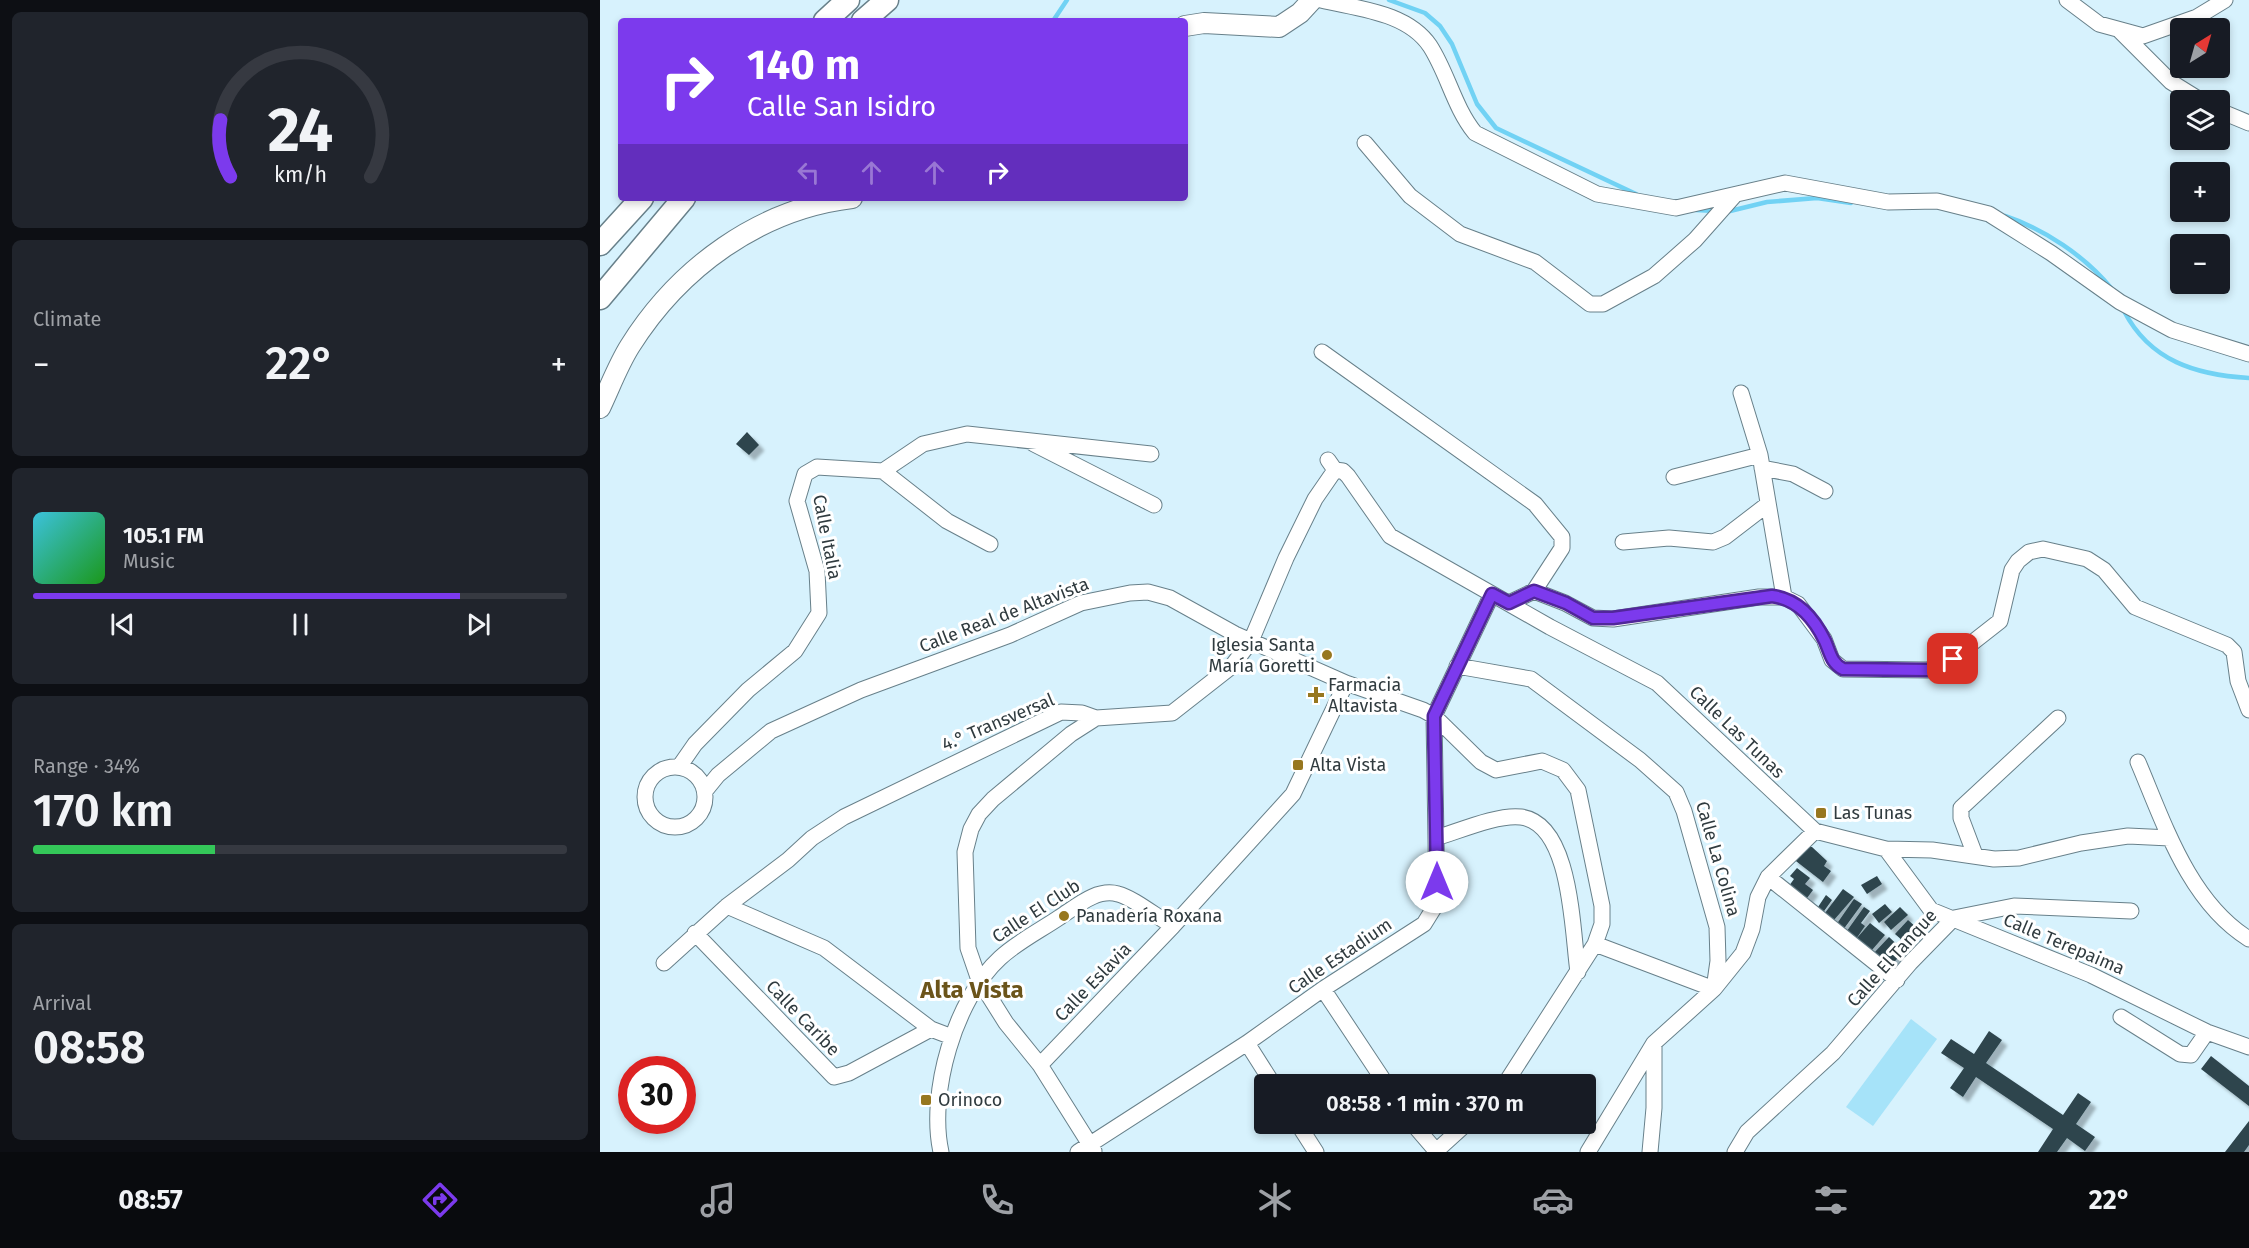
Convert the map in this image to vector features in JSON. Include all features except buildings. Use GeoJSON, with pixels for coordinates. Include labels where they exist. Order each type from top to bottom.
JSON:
{"type":"FeatureCollection","features":[{"type":"Feature","properties":{"kind":"highway"},"geometry":{"type":"LineString","coordinates":[[828,18],[848,0]]}},
{"type":"Feature","properties":{"kind":"highway"},"geometry":{"type":"LineString","coordinates":[[866,18],[886,0]]}},
{"type":"Feature","properties":{"kind":"highway"},"geometry":{"type":"LineString","coordinates":[[600,244],[639,201]]}},
{"type":"Feature","properties":{"kind":"highway"},"geometry":{"type":"LineString","coordinates":[[600,298],[681,201]]}},
{"type":"Feature","properties":{"kind":"main road"},"geometry":{"type":"LineString","coordinates":[[1188,26],[1204,23],[1279,27],[1312,0]]}},
{"type":"Feature","properties":{"kind":"main road"},"geometry":{"type":"LineString","coordinates":[[600,408],[628,348],[640,330],[662,302],[704,259],[773,220],[813,205],[835,201]]}},
{"type":"Feature","properties":{"kind":"street"},"geometry":{"type":"LineString","coordinates":[[1321,0],[1390,16],[1413,28],[1430,47],[1463,118],[1475,133],[1597,194],[1676,208],[1785,183],[1888,202],[1937,201],[1989,214],[2120,302],[2172,330],[2249,354]]}},
{"type":"Feature","properties":{"kind":"street"},"geometry":{"type":"LineString","coordinates":[[2067,0],[2099,24],[2143,36],[2198,17],[2225,0]]}},
{"type":"Feature","properties":{"kind":"street"},"geometry":{"type":"LineString","coordinates":[[2118,28],[2171,82],[2183,90]]}},
{"type":"Feature","properties":{"kind":"street"},"geometry":{"type":"LineString","coordinates":[[2230,115],[2249,123]]}},
{"type":"Feature","properties":{"kind":"street"},"geometry":{"type":"LineString","coordinates":[[1365,142],[1410,196],[1460,234],[1534,262],[1590,304],[1603,304],[1654,276],[1695,240],[1734,196]]}},
{"type":"Feature","properties":{"kind":"street"},"geometry":{"type":"LineString","coordinates":[[1322,352],[1535,504],[1562,537],[1562,548],[1534,591],[1509,603]]}},
{"type":"Feature","properties":{"kind":"street"},"geometry":{"type":"LineString","coordinates":[[1741,393],[1761,461],[1784,597]]}},
{"type":"Feature","properties":{"kind":"street"},"geometry":{"type":"LineString","coordinates":[[990,544],[947,521],[883,471],[923,444],[967,434],[1151,454]]}},
{"type":"Feature","properties":{"kind":"street"},"geometry":{"type":"LineString","coordinates":[[1024,439],[1154,505]]}},
{"type":"Feature","properties":{"kind":"street"},"geometry":{"type":"LineString","coordinates":[[1674,477],[1761,461],[1825,490]]}},
{"type":"Feature","properties":{"kind":"street","name":"Calle Las Tunas"},"geometry":{"type":"LineString","coordinates":[[1332,465],[1348,476],[1390,536],[1657,683],[1815,831],[1886,849],[2007,859],[2128,836],[2170,838]]}},
{"type":"Feature","properties":{"kind":"street","name":"4.° Transversal"},"geometry":{"type":"LineString","coordinates":[[664,963],[695,933],[788,861],[812,838],[877,798],[1061,712],[1082,713],[1096,718],[1172,713],[1232,666],[1251,641],[1332,465]]}},
{"type":"Feature","properties":{"kind":"street","name":"Calle Italia"},"geometry":{"type":"LineString","coordinates":[[679,767],[695,744],[748,690],[795,651],[819,613],[817,571],[797,501],[805,474],[817,467],[883,471]]}},
{"type":"Feature","properties":{"kind":"street"},"geometry":{"type":"LineString","coordinates":[[1623,542],[1669,538],[1713,542],[1725,537],[1768,504]]}},
{"type":"Feature","properties":{"kind":"street"},"geometry":{"type":"LineString","coordinates":[[1534,591],[1566,603],[1593,618],[1613,618],[1766,596],[1784,597],[1798,604],[1824,639],[1832,660],[1843,669],[1934,670],[1953,659],[2000,621],[2003,617],[2008,582],[2018,561],[2036,550],[2054,551],[2095,564],[2141,610],[2227,645],[2234,652],[2238,681],[2249,710]]}},
{"type":"Feature","properties":{"kind":"street","name":"Calle Real de Altavista"},"geometry":{"type":"LineString","coordinates":[[705,790],[718,775],[771,731],[861,690],[1010,635],[1081,603],[1148,592],[1170,598],[1251,641],[1346,683],[1434,716],[1480,762],[1496,770],[1542,761],[1563,770],[1578,790],[1602,906],[1602,924],[1595,944],[1512,1074]]}},
{"type":"Feature","properties":{"kind":"street","name":"Calle Estadium"},"geometry":{"type":"LineString","coordinates":[[1087,1149],[1247,1043],[1323,989],[1424,924],[1431,915],[1437,903],[1434,716],[1492,594]]}},
{"type":"Feature","properties":{"kind":"street","name":"Calle La Colina"},"geometry":{"type":"LineString","coordinates":[[1458,666],[1531,679],[1640,760],[1676,792],[1684,812],[1717,927],[1718,960],[1714,989]]}},
{"type":"Feature","properties":{"kind":"street"},"geometry":{"type":"LineString","coordinates":[[1173,926],[1293,794],[1346,683]]}},
{"type":"Feature","properties":{"kind":"street"},"geometry":{"type":"LineString","coordinates":[[1087,1149],[1040,1065],[1006,1023],[979,980],[968,948],[965,852],[971,829],[979,814],[993,799],[1071,734],[1096,718]]}},
{"type":"Feature","properties":{"kind":"street"},"geometry":{"type":"LineString","coordinates":[[1975,855],[1961,818],[1960,808],[2058,718]]}},
{"type":"Feature","properties":{"kind":"street"},"geometry":{"type":"LineString","coordinates":[[2138,762],[2170,838],[2208,901],[2249,939]]}},
{"type":"Feature","properties":{"kind":"street"},"geometry":{"type":"LineString","coordinates":[[679,767],[696,774],[705,790],[702,812],[695,820],[675,828],[656,821],[645,804],[647,785],[660,770],[679,767]]}},
{"type":"Feature","properties":{"kind":"street"},"geometry":{"type":"LineString","coordinates":[[1436,838],[1507,818],[1521,817],[1544,827],[1553,838],[1562,861],[1578,972]]}},
{"type":"Feature","properties":{"kind":"street"},"geometry":{"type":"LineString","coordinates":[[1588,1152],[1654,1043],[1714,989],[1743,953],[1752,929],[1758,897],[1768,877],[1815,831]]}},
{"type":"Feature","properties":{"kind":"street","name":"Calle Terepaima"},"geometry":{"type":"LineString","coordinates":[[1886,849],[1931,910],[2091,975],[2207,1032],[2249,1047]]}},
{"type":"Feature","properties":{"kind":"street"},"geometry":{"type":"LineString","coordinates":[[1768,877],[1897,980]]}},
{"type":"Feature","properties":{"kind":"street","name":"Calle El Club"},"geometry":{"type":"LineString","coordinates":[[940,1152],[937,1135],[937,1103],[952,1037],[979,980],[1000,957],[1098,894],[1118,894],[1173,926]]}},
{"type":"Feature","properties":{"kind":"street"},"geometry":{"type":"LineString","coordinates":[[727,906],[824,948],[931,1029],[952,1037]]}},
{"type":"Feature","properties":{"kind":"street","name":"Calle El Tanque"},"geometry":{"type":"LineString","coordinates":[[1735,1152],[1747,1132],[1833,1053],[1954,918],[2014,906],[2131,910]]}},
{"type":"Feature","properties":{"kind":"street","name":"Calle Eslavia"},"geometry":{"type":"LineString","coordinates":[[1040,1065],[1173,926]]}},
{"type":"Feature","properties":{"kind":"street","name":"Calle Caribe"},"geometry":{"type":"LineString","coordinates":[[695,933],[834,1077],[849,1073],[931,1029]]}},
{"type":"Feature","properties":{"kind":"street"},"geometry":{"type":"LineString","coordinates":[[1595,944],[1714,989]]}},
{"type":"Feature","properties":{"kind":"street"},"geometry":{"type":"LineString","coordinates":[[1323,989],[1379,1074]]}},
{"type":"Feature","properties":{"kind":"street"},"geometry":{"type":"LineString","coordinates":[[2121,1017],[2180,1054],[2191,1055],[2207,1032]]}},
{"type":"Feature","properties":{"kind":"street"},"geometry":{"type":"LineString","coordinates":[[1247,1043],[1267,1074]]}},
{"type":"Feature","properties":{"kind":"street"},"geometry":{"type":"LineString","coordinates":[[1650,1152],[1654,1108],[1654,1043]]}},
{"type":"Feature","properties":{"kind":"street"},"geometry":{"type":"LineString","coordinates":[[1304,1134],[1316,1152]]}},
{"type":"Feature","properties":{"kind":"street"},"geometry":{"type":"LineString","coordinates":[[1421,1134],[1436,1152],[1455,1134]]}},
{"type":"Feature","properties":{"kind":"shaded area"},"geometry":{"type":"Polygon","coordinates":[[[1911,1019],[1937,1039],[1873,1126],[1846,1107],[1911,1019]]]}},
{"type":"Feature","properties":{"kind":"waterway"},"geometry":{"type":"LineString","coordinates":[[1055,18],[1067,0]]}},
{"type":"Feature","properties":{"kind":"waterway"},"geometry":{"type":"LineString","coordinates":[[1389,0],[1425,13],[1440,26],[1452,44],[1477,104],[1496,128],[1636,194]]}},
{"type":"Feature","properties":{"kind":"waterway"},"geometry":{"type":"LineString","coordinates":[[1726,212],[1767,202],[1817,198],[1851,203]]}},
{"type":"Feature","properties":{"kind":"waterway"},"geometry":{"type":"LineString","coordinates":[[1696,210],[1715,211]]}},
{"type":"Feature","properties":{"kind":"waterway"},"geometry":{"type":"LineString","coordinates":[[2005,216],[2034,228],[2063,245],[2089,265],[2111,288]]}},
{"type":"Feature","properties":{"kind":"waterway"},"geometry":{"type":"LineString","coordinates":[[2124,311],[2147,342],[2176,362],[2211,373],[2249,378]]}},
{"type":"Feature","properties":{"kind":"place","name":"Iglesia Santa María Goretti"},"geometry":{"type":"Point","coordinates":[1327,655]}},
{"type":"Feature","properties":{"kind":"place","name":"Farmacia Altavista"},"geometry":{"type":"Point","coordinates":[1316,695]}},
{"type":"Feature","properties":{"kind":"place","name":"Alta Vista"},"geometry":{"type":"Point","coordinates":[1298,765]}},
{"type":"Feature","properties":{"kind":"place","name":"Las Tunas"},"geometry":{"type":"Point","coordinates":[1821,813]}},
{"type":"Feature","properties":{"kind":"place","name":"Panadería Roxana"},"geometry":{"type":"Point","coordinates":[1064,916]}},
{"type":"Feature","properties":{"kind":"place","name":"Orinoco"},"geometry":{"type":"Point","coordinates":[926,1100]}},
{"type":"Feature","properties":{"kind":"district","name":"Alta Vista"},"geometry":{"type":"Point","coordinates":[972,990]}},
{"type":"Feature","properties":{"kind":"route"},"geometry":{"type":"LineString","coordinates":[[1437,882],[1434,716],[1492,594],[1509,603],[1534,591],[1566,603],[1593,618],[1613,618],[1679,607],[1772,596],[1784,597],[1798,604],[1824,639],[1832,660],[1843,669],[1934,670],[1953,659]]}}]}
